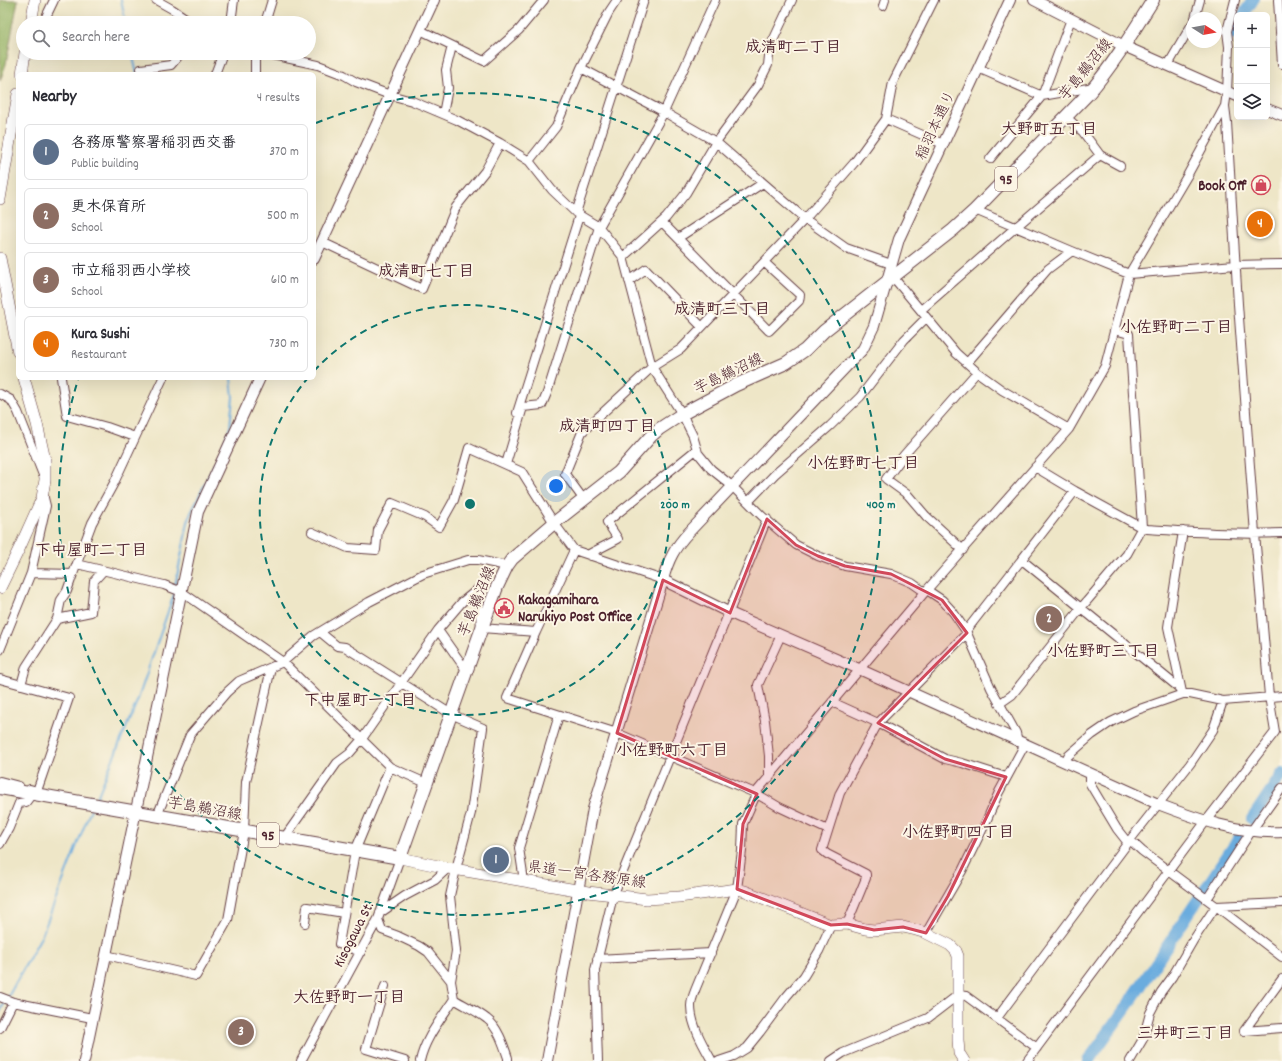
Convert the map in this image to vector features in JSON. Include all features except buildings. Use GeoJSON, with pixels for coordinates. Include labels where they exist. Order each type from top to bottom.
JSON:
{"type":"FeatureCollection","features":[{"type":"Feature","properties":{"kind":"main road"},"geometry":{"type":"LineString","coordinates":[[32,16],[35,0]]}},
{"type":"Feature","properties":{"kind":"main road","name":"芋島鵜沼線"},"geometry":{"type":"LineString","coordinates":[[0,788],[400,858],[481,628],[497,587],[512,559],[554,523],[619,472],[651,436],[682,414],[736,385],[786,363],[805,350],[824,331],[893,273],[953,230],[976,210],[1094,87],[1124,46],[1153,0]]}},
{"type":"Feature","properties":{"kind":"main road"},"geometry":{"type":"LineString","coordinates":[[22,72],[24,60]]}},
{"type":"Feature","properties":{"kind":"main road"},"geometry":{"type":"LineString","coordinates":[[0,199],[16,106]]}},
{"type":"Feature","properties":{"kind":"main road"},"geometry":{"type":"LineString","coordinates":[[0,258],[16,342]]}},
{"type":"Feature","properties":{"kind":"main road"},"geometry":{"type":"LineString","coordinates":[[0,588],[42,498],[45,480],[45,460],[38,424],[25,380]]}},
{"type":"Feature","properties":{"kind":"main road","name":"県道一宮各務原線"},"geometry":{"type":"LineString","coordinates":[[400,858],[452,869],[579,889],[613,896],[647,899],[737,889],[745,890],[831,925],[846,924],[870,929],[903,927],[926,933],[950,945],[956,951],[958,956],[958,1040],[959,1053],[964,1061]]}},
{"type":"Feature","properties":{"kind":"street"},"geometry":{"type":"LineString","coordinates":[[46,16],[54,0]]}},
{"type":"Feature","properties":{"kind":"street"},"geometry":{"type":"LineString","coordinates":[[156,0],[181,16]]}},
{"type":"Feature","properties":{"kind":"street"},"geometry":{"type":"LineString","coordinates":[[172,9],[176,0]]}},
{"type":"Feature","properties":{"kind":"street"},"geometry":{"type":"LineString","coordinates":[[232,16],[234,0]]}},
{"type":"Feature","properties":{"kind":"street"},"geometry":{"type":"LineString","coordinates":[[267,16],[272,0]]}},
{"type":"Feature","properties":{"kind":"street"},"geometry":{"type":"LineString","coordinates":[[316,255],[434,0]]}},
{"type":"Feature","properties":{"kind":"street"},"geometry":{"type":"LineString","coordinates":[[420,30],[484,61],[519,30],[544,0]]}},
{"type":"Feature","properties":{"kind":"street"},"geometry":{"type":"LineString","coordinates":[[529,161],[556,127],[581,68],[609,12],[617,0]]}},
{"type":"Feature","properties":{"kind":"street"},"geometry":{"type":"LineString","coordinates":[[517,429],[512,428],[644,0]]}},
{"type":"Feature","properties":{"kind":"street"},"geometry":{"type":"LineString","coordinates":[[506,464],[523,407],[542,405],[547,393],[599,228],[664,112],[715,0]]}},
{"type":"Feature","properties":{"kind":"street"},"geometry":{"type":"LineString","coordinates":[[623,257],[662,222],[686,193],[716,142],[758,85],[768,65],[770,47],[792,0]]}},
{"type":"Feature","properties":{"kind":"street"},"geometry":{"type":"LineString","coordinates":[[584,500],[565,474],[582,432],[652,367],[681,349],[805,219],[854,163],[886,119],[893,82],[934,0]]}},
{"type":"Feature","properties":{"kind":"street","name":"稲羽本通り"},"geometry":{"type":"LineString","coordinates":[[547,1061],[593,809],[667,565],[678,544],[863,348],[874,326],[893,273],[899,239],[1010,0]]}},
{"type":"Feature","properties":{"kind":"street"},"geometry":{"type":"LineString","coordinates":[[1034,0],[1124,46],[1232,94]]}},
{"type":"Feature","properties":{"kind":"street"},"geometry":{"type":"LineString","coordinates":[[1197,12],[1200,0]]}},
{"type":"Feature","properties":{"kind":"street"},"geometry":{"type":"LineString","coordinates":[[712,1061],[693,1019],[691,1004],[696,988],[737,889],[742,851],[743,824],[757,794],[832,702],[926,591],[1069,429],[1105,366],[1130,274],[1187,176],[1224,106],[1232,94],[1227,31],[1234,0]]}},
{"type":"Feature","properties":{"kind":"street"},"geometry":{"type":"LineString","coordinates":[[1278,0],[1282,64]]}},
{"type":"Feature","properties":{"kind":"street"},"geometry":{"type":"LineString","coordinates":[[990,159],[1042,96],[1071,19]]}},
{"type":"Feature","properties":{"kind":"street"},"geometry":{"type":"LineString","coordinates":[[1168,65],[1186,34]]}},
{"type":"Feature","properties":{"kind":"street"},"geometry":{"type":"LineString","coordinates":[[442,114],[448,88],[446,70],[452,46]]}},
{"type":"Feature","properties":{"kind":"street"},"geometry":{"type":"LineString","coordinates":[[141,69],[171,65],[175,60]]}},
{"type":"Feature","properties":{"kind":"street"},"geometry":{"type":"LineString","coordinates":[[216,72],[220,60]]}},
{"type":"Feature","properties":{"kind":"street"},"geometry":{"type":"LineString","coordinates":[[255,60],[255,72]]}},
{"type":"Feature","properties":{"kind":"street"},"geometry":{"type":"LineString","coordinates":[[295,60],[318,65],[356,82],[390,95],[412,101],[457,120],[500,143],[529,161],[552,190],[578,214],[599,228],[623,257],[652,367],[682,414],[693,436],[697,449],[711,470],[732,486],[796,545],[818,556],[845,566],[891,574],[912,583],[942,600],[953,612],[966,632],[999,704],[1022,743]]}},
{"type":"Feature","properties":{"kind":"street"},"geometry":{"type":"LineString","coordinates":[[581,68],[664,112],[716,142],[805,219],[846,248],[893,273],[926,318],[956,353],[977,372],[1002,390],[1069,429]]}},
{"type":"Feature","properties":{"kind":"street"},"geometry":{"type":"LineString","coordinates":[[978,68],[1042,96],[1094,87]]}},
{"type":"Feature","properties":{"kind":"street"},"geometry":{"type":"LineString","coordinates":[[1027,1061],[1206,821],[1275,732],[1269,696],[1254,534],[1227,122],[1224,106]]}},
{"type":"Feature","properties":{"kind":"street"},"geometry":{"type":"LineString","coordinates":[[1270,110],[1282,112]]}},
{"type":"Feature","properties":{"kind":"street"},"geometry":{"type":"LineString","coordinates":[[1066,117],[1083,132],[1100,155],[1120,166]]}},
{"type":"Feature","properties":{"kind":"street"},"geometry":{"type":"LineString","coordinates":[[886,119],[943,144]]}},
{"type":"Feature","properties":{"kind":"street"},"geometry":{"type":"LineString","coordinates":[[322,242],[422,289],[456,207],[485,171],[500,143]]}},
{"type":"Feature","properties":{"kind":"street"},"geometry":{"type":"LineString","coordinates":[[921,310],[1100,155]]}},
{"type":"Feature","properties":{"kind":"street"},"geometry":{"type":"LineString","coordinates":[[678,238],[763,183]]}},
{"type":"Feature","properties":{"kind":"street"},"geometry":{"type":"LineString","coordinates":[[976,210],[1130,274],[1236,265],[1282,264]]}},
{"type":"Feature","properties":{"kind":"street"},"geometry":{"type":"LineString","coordinates":[[662,222],[769,330],[799,301],[800,295],[764,262]]}},
{"type":"Feature","properties":{"kind":"street"},"geometry":{"type":"LineString","coordinates":[[967,363],[1048,268],[1072,251]]}},
{"type":"Feature","properties":{"kind":"street"},"geometry":{"type":"LineString","coordinates":[[629,281],[646,269],[702,327]]}},
{"type":"Feature","properties":{"kind":"street"},"geometry":{"type":"LineString","coordinates":[[748,502],[775,474],[830,426],[860,397],[904,340],[926,318]]}},
{"type":"Feature","properties":{"kind":"street"},"geometry":{"type":"LineString","coordinates":[[999,704],[1012,695],[1081,608],[1127,554],[1142,527],[1129,334],[1115,330]]}},
{"type":"Feature","properties":{"kind":"street"},"geometry":{"type":"LineString","coordinates":[[962,550],[926,516],[908,495],[886,479],[904,455],[977,372]]}},
{"type":"Feature","properties":{"kind":"street"},"geometry":{"type":"LineString","coordinates":[[61,380],[67,416],[107,427],[135,437]]}},
{"type":"Feature","properties":{"kind":"street"},"geometry":{"type":"LineString","coordinates":[[20,685],[26,667],[57,619],[61,600],[68,591],[92,523],[114,483],[162,380]]}},
{"type":"Feature","properties":{"kind":"street"},"geometry":{"type":"LineString","coordinates":[[84,1061],[136,812],[177,590],[198,512],[259,380]]}},
{"type":"Feature","properties":{"kind":"street"},"geometry":{"type":"LineString","coordinates":[[0,394],[11,400],[18,412],[45,480]]}},
{"type":"Feature","properties":{"kind":"street"},"geometry":{"type":"LineString","coordinates":[[312,532],[348,548],[376,550],[378,530],[392,503],[425,517],[439,527],[454,500],[469,448],[522,472],[554,523],[574,550],[663,580],[730,613],[1158,804],[1206,821],[1252,830],[1282,832]]}},
{"type":"Feature","properties":{"kind":"street"},"geometry":{"type":"LineString","coordinates":[[590,556],[592,553],[618,539],[607,522],[697,449]]}},
{"type":"Feature","properties":{"kind":"street"},"geometry":{"type":"LineString","coordinates":[[1035,467],[1075,492],[1146,529],[1218,534],[1282,533]]}},
{"type":"Feature","properties":{"kind":"street"},"geometry":{"type":"LineString","coordinates":[[846,924],[866,878],[866,874],[822,850],[840,792],[878,723],[966,632],[1075,492]]}},
{"type":"Feature","properties":{"kind":"street"},"geometry":{"type":"LineString","coordinates":[[0,650],[31,573],[46,506],[42,493]]}},
{"type":"Feature","properties":{"kind":"street"},"geometry":{"type":"LineString","coordinates":[[598,1061],[595,970],[613,896],[730,613],[767,519]]}},
{"type":"Feature","properties":{"kind":"street"},"geometry":{"type":"LineString","coordinates":[[1183,531],[1168,627],[1183,694]]}},
{"type":"Feature","properties":{"kind":"street"},"geometry":{"type":"LineString","coordinates":[[574,550],[507,698],[617,733],[757,794],[779,807],[828,830]]}},
{"type":"Feature","properties":{"kind":"street"},"geometry":{"type":"LineString","coordinates":[[157,816],[190,735],[227,692],[239,681],[284,662],[313,636],[369,602],[423,574],[468,560],[478,560],[507,566]]}},
{"type":"Feature","properties":{"kind":"street"},"geometry":{"type":"LineString","coordinates":[[1022,560],[1178,687],[1183,694]]}},
{"type":"Feature","properties":{"kind":"street"},"geometry":{"type":"LineString","coordinates":[[77,564],[177,590],[284,662],[390,767],[426,783]]}},
{"type":"Feature","properties":{"kind":"street"},"geometry":{"type":"LineString","coordinates":[[57,619],[91,612],[94,581],[103,571]]}},
{"type":"Feature","properties":{"kind":"street"},"geometry":{"type":"LineString","coordinates":[[31,573],[73,574]]}},
{"type":"Feature","properties":{"kind":"street"},"geometry":{"type":"LineString","coordinates":[[284,838],[337,763],[349,754],[362,739],[438,630],[462,602],[478,589],[481,628],[536,632]]}},
{"type":"Feature","properties":{"kind":"street"},"geometry":{"type":"LineString","coordinates":[[438,630],[466,670]]}},
{"type":"Feature","properties":{"kind":"street"},"geometry":{"type":"LineString","coordinates":[[320,632],[337,646],[346,647],[451,714],[483,728],[471,813],[452,869],[450,896],[456,951],[451,981],[454,999],[434,1028],[422,1053],[420,1061]]}},
{"type":"Feature","properties":{"kind":"street"},"geometry":{"type":"LineString","coordinates":[[769,778],[769,756],[765,721],[758,685],[781,635]]}},
{"type":"Feature","properties":{"kind":"street"},"geometry":{"type":"LineString","coordinates":[[106,955],[196,976],[228,920],[244,831],[246,782],[271,668]]}},
{"type":"Feature","properties":{"kind":"street"},"geometry":{"type":"LineString","coordinates":[[0,679],[69,698],[35,793],[26,802],[19,803],[9,828],[1,842]]}},
{"type":"Feature","properties":{"kind":"street"},"geometry":{"type":"LineString","coordinates":[[1065,762],[1068,756],[1092,735],[1111,722],[1134,711],[1183,694],[1190,694],[1223,701],[1282,696]]}},
{"type":"Feature","properties":{"kind":"street"},"geometry":{"type":"LineString","coordinates":[[997,1018],[1129,841],[1190,764],[1212,730],[1223,701]]}},
{"type":"Feature","properties":{"kind":"street"},"geometry":{"type":"LineString","coordinates":[[832,702],[878,723],[945,759],[1006,777]]}},
{"type":"Feature","properties":{"kind":"street"},"geometry":{"type":"LineString","coordinates":[[524,881],[519,848],[559,715]]}},
{"type":"Feature","properties":{"kind":"street"},"geometry":{"type":"LineString","coordinates":[[926,933],[962,870],[1022,743]]}},
{"type":"Feature","properties":{"kind":"street"},"geometry":{"type":"LineString","coordinates":[[361,952],[339,944],[354,851],[390,767]]}},
{"type":"Feature","properties":{"kind":"street"},"geometry":{"type":"LineString","coordinates":[[1090,774],[1090,784],[1117,829],[1129,841],[1282,957]]}},
{"type":"Feature","properties":{"kind":"street"},"geometry":{"type":"LineString","coordinates":[[0,781],[35,793]]}},
{"type":"Feature","properties":{"kind":"street"},"geometry":{"type":"LineString","coordinates":[[1203,896],[1282,788]]}},
{"type":"Feature","properties":{"kind":"street","name":"Kisogawa St."},"geometry":{"type":"LineString","coordinates":[[301,1061],[361,952],[379,916],[400,858]]}},
{"type":"Feature","properties":{"kind":"street"},"geometry":{"type":"LineString","coordinates":[[451,981],[428,952],[419,946],[382,930],[379,916],[406,896],[452,869]]}},
{"type":"Feature","properties":{"kind":"street"},"geometry":{"type":"LineString","coordinates":[[1216,906],[1282,903]]}},
{"type":"Feature","properties":{"kind":"street"},"geometry":{"type":"LineString","coordinates":[[1130,1061],[1143,1039],[1150,1013],[1161,992],[1216,906]]}},
{"type":"Feature","properties":{"kind":"street"},"geometry":{"type":"LineString","coordinates":[[305,924],[307,907],[344,914]]}},
{"type":"Feature","properties":{"kind":"street"},"geometry":{"type":"LineString","coordinates":[[719,1061],[734,1056],[747,1048],[804,976],[819,951],[831,925]]}},
{"type":"Feature","properties":{"kind":"street"},"geometry":{"type":"LineString","coordinates":[[597,959],[711,953]]}},
{"type":"Feature","properties":{"kind":"street"},"geometry":{"type":"LineString","coordinates":[[1282,979],[1244,1031],[1282,1028]]}},
{"type":"Feature","properties":{"kind":"street"},"geometry":{"type":"LineString","coordinates":[[385,986],[366,1049],[405,1061]]}},
{"type":"Feature","properties":{"kind":"street"},"geometry":{"type":"LineString","coordinates":[[831,1061],[842,1053],[928,1018],[958,995],[966,996],[1037,1048]]}},
{"type":"Feature","properties":{"kind":"street"},"geometry":{"type":"LineString","coordinates":[[454,999],[488,1019],[502,1042],[508,1061]]}},
{"type":"Feature","properties":{"kind":"street"},"geometry":{"type":"LineString","coordinates":[[0,1028],[7,1000],[92,1018]]}},
{"type":"Feature","properties":{"kind":"highlighted area"},"geometry":{"type":"Polygon","coordinates":[[[767,519],[796,545],[818,556],[845,566],[891,574],[942,600],[967,633],[878,723],[945,759],[1006,777],[948,896],[926,933],[903,927],[874,930],[847,924],[831,925],[737,889],[743,824],[757,794],[617,733],[663,580],[730,613],[767,519]]]}},
{"type":"Feature","properties":{"kind":"green space"},"geometry":{"type":"Polygon","coordinates":[[[0,0],[18,0],[6,64],[0,81],[0,0]]]}},
{"type":"Feature","properties":{"kind":"waterway"},"geometry":{"type":"LineString","coordinates":[[121,0],[124,16]]}},
{"type":"Feature","properties":{"kind":"waterway"},"geometry":{"type":"LineString","coordinates":[[1245,12],[1253,0]]}},
{"type":"Feature","properties":{"kind":"waterway"},"geometry":{"type":"LineString","coordinates":[[1231,34],[1234,30]]}},
{"type":"Feature","properties":{"kind":"waterway"},"geometry":{"type":"LineString","coordinates":[[134,60],[137,72]]}},
{"type":"Feature","properties":{"kind":"waterway"},"geometry":{"type":"LineString","coordinates":[[175,586],[189,517],[222,448],[230,427],[233,397],[231,380]]}},
{"type":"Feature","properties":{"kind":"waterway"},"geometry":{"type":"LineString","coordinates":[[96,800],[138,699],[175,591]]}},
{"type":"Feature","properties":{"kind":"waterway"},"geometry":{"type":"LineString","coordinates":[[1252,819],[1282,774]]}},
{"type":"Feature","properties":{"kind":"waterway"},"geometry":{"type":"LineString","coordinates":[[8,997],[42,935],[91,809]]}},
{"type":"Feature","properties":{"kind":"waterway"},"geometry":{"type":"LineString","coordinates":[[1088,1061],[1132,999],[1239,838]]}},
{"type":"Feature","properties":{"kind":"waterway"},"geometry":{"type":"LineString","coordinates":[[0,1012],[5,1002]]}},
{"type":"Feature","properties":{"kind":"place","name":"Book Off"},"geometry":{"type":"Point","coordinates":[1261,185]}},
{"type":"Feature","properties":{"kind":"place","name":"Kura Sushi"},"geometry":{"type":"Point","coordinates":[1260,224]}},
{"type":"Feature","properties":{"kind":"place","name":"Kakagamihara Narukiyo Post Office"},"geometry":{"type":"Point","coordinates":[504,608]}},
{"type":"Feature","properties":{"kind":"place","name":"更木保育所"},"geometry":{"type":"Point","coordinates":[1049,619]}},
{"type":"Feature","properties":{"kind":"place","name":"各務原警察署稲羽西交番"},"geometry":{"type":"Point","coordinates":[496,860]}},
{"type":"Feature","properties":{"kind":"place","name":"市立稲羽西小学校"},"geometry":{"type":"Point","coordinates":[241,1032]}},
{"type":"Feature","properties":{"kind":"district","name":"成清町二丁目"},"geometry":{"type":"Point","coordinates":[793,46]}},
{"type":"Feature","properties":{"kind":"district","name":"大野町五丁目"},"geometry":{"type":"Point","coordinates":[1049,128]}},
{"type":"Feature","properties":{"kind":"district","name":"成清町七丁目"},"geometry":{"type":"Point","coordinates":[426,270]}},
{"type":"Feature","properties":{"kind":"district","name":"成清町三丁目"},"geometry":{"type":"Point","coordinates":[722,308]}},
{"type":"Feature","properties":{"kind":"district","name":"小佐野町二丁目"},"geometry":{"type":"Point","coordinates":[1176,326]}},
{"type":"Feature","properties":{"kind":"district","name":"成清町四丁目"},"geometry":{"type":"Point","coordinates":[607,425]}},
{"type":"Feature","properties":{"kind":"district","name":"小佐野町七丁目"},"geometry":{"type":"Point","coordinates":[863,462]}},
{"type":"Feature","properties":{"kind":"district","name":"下中屋町二丁目"},"geometry":{"type":"Point","coordinates":[91,549]}},
{"type":"Feature","properties":{"kind":"district","name":"小佐野町三丁目"},"geometry":{"type":"Point","coordinates":[1103,650]}},
{"type":"Feature","properties":{"kind":"district","name":"下中屋町一丁目"},"geometry":{"type":"Point","coordinates":[360,699]}},
{"type":"Feature","properties":{"kind":"district","name":"小佐野町六丁目"},"geometry":{"type":"Point","coordinates":[672,749]}},
{"type":"Feature","properties":{"kind":"district","name":"小佐野町四丁目"},"geometry":{"type":"Point","coordinates":[958,831]}},
{"type":"Feature","properties":{"kind":"district","name":"大佐野町一丁目"},"geometry":{"type":"Point","coordinates":[349,996]}},
{"type":"Feature","properties":{"kind":"district","name":"三井町三丁目"},"geometry":{"type":"Point","coordinates":[1185,1032]}}]}
